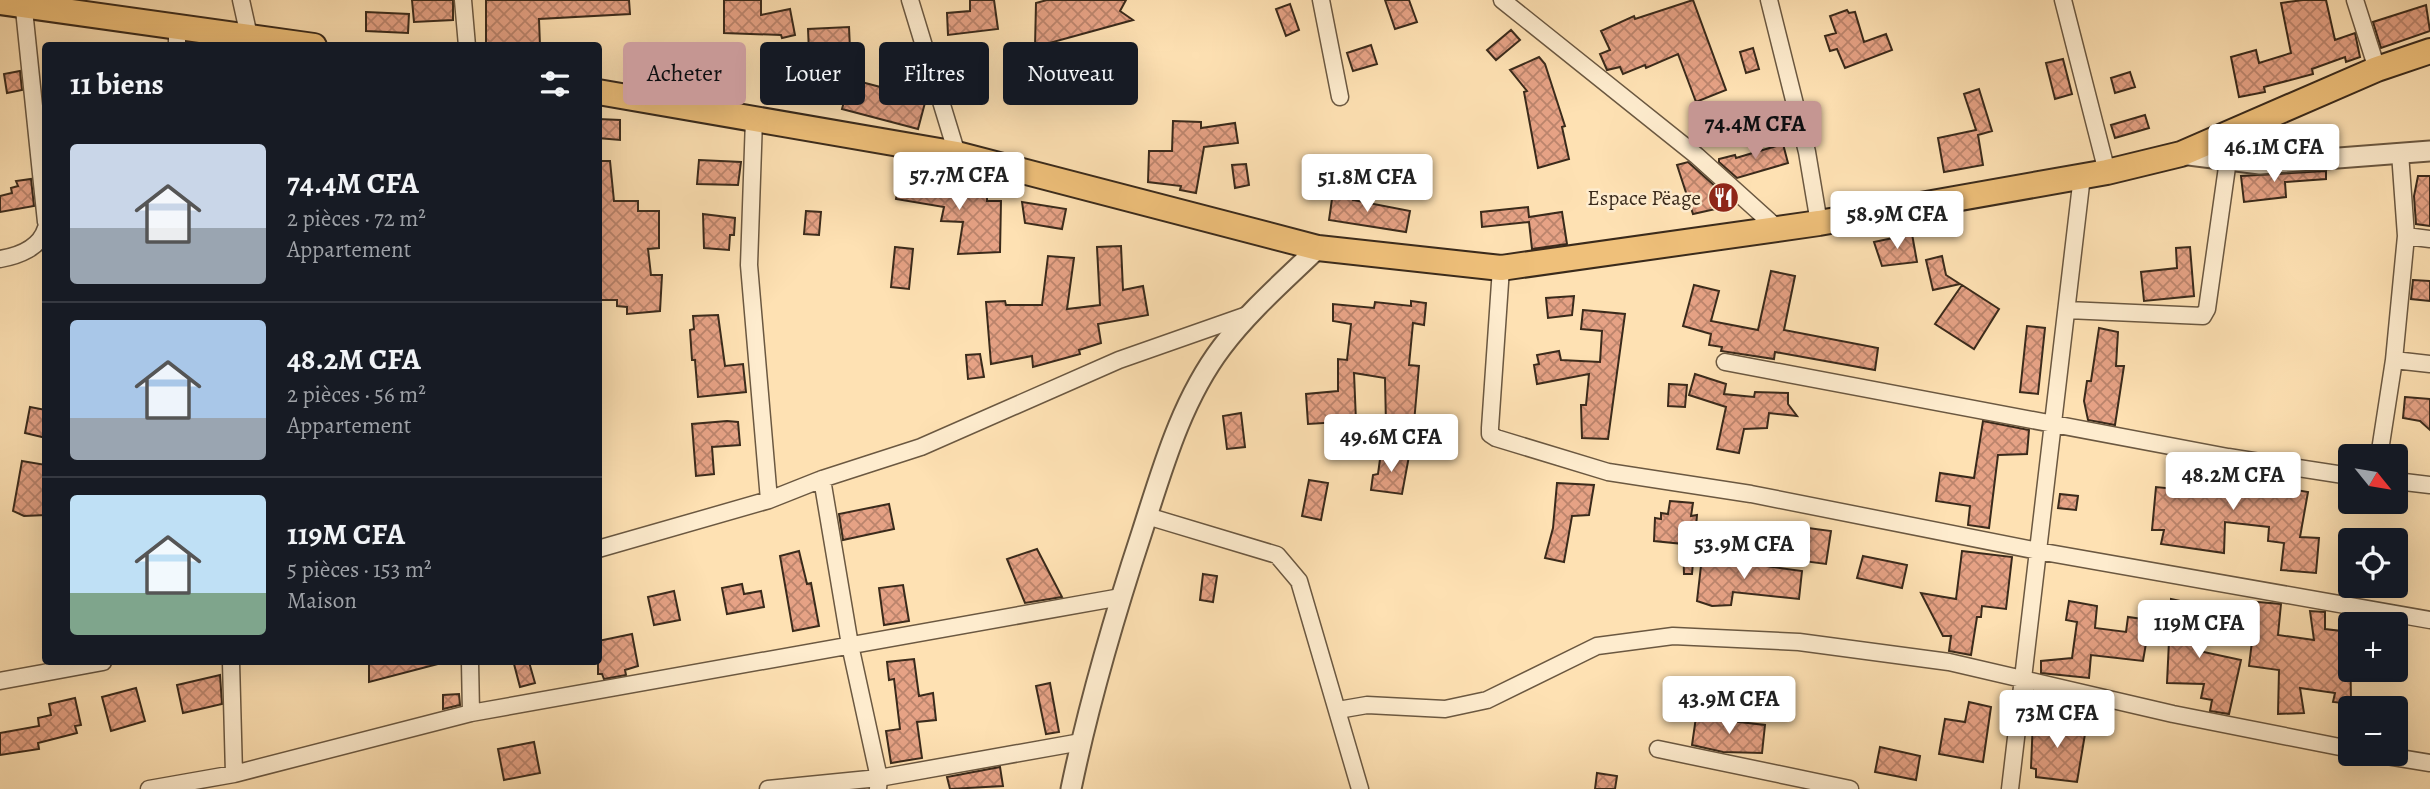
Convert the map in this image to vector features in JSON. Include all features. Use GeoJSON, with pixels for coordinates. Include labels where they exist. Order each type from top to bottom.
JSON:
{"type":"FeatureCollection","features":[{"type":"Feature","properties":{"kind":"highway"},"geometry":{"type":"LineString","coordinates":[[0,2],[24,3],[177,37],[248,36],[286,42]]}},
{"type":"Feature","properties":{"kind":"highway"},"geometry":{"type":"LineString","coordinates":[[602,93],[957,154],[1318,248],[1501,268],[1819,223],[2107,172],[2181,154],[2377,69],[2430,51]]}},
{"type":"Feature","properties":{"kind":"street"},"geometry":{"type":"LineString","coordinates":[[241,0],[248,36]]}},
{"type":"Feature","properties":{"kind":"street"},"geometry":{"type":"LineString","coordinates":[[463,0],[467,42]]}},
{"type":"Feature","properties":{"kind":"street"},"geometry":{"type":"LineString","coordinates":[[910,0],[957,154]]}},
{"type":"Feature","properties":{"kind":"street"},"geometry":{"type":"LineString","coordinates":[[1321,0],[1340,97]]}},
{"type":"Feature","properties":{"kind":"street"},"geometry":{"type":"LineString","coordinates":[[1502,0],[1697,156],[1778,229]]}},
{"type":"Feature","properties":{"kind":"street"},"geometry":{"type":"LineString","coordinates":[[1769,0],[1807,152],[1819,223]]}},
{"type":"Feature","properties":{"kind":"street"},"geometry":{"type":"LineString","coordinates":[[2063,0],[2107,172]]}},
{"type":"Feature","properties":{"kind":"street"},"geometry":{"type":"LineString","coordinates":[[2355,0],[2377,69]]}},
{"type":"Feature","properties":{"kind":"street"},"geometry":{"type":"LineString","coordinates":[[24,3],[42,182]]}},
{"type":"Feature","properties":{"kind":"street"},"geometry":{"type":"LineString","coordinates":[[754,118],[749,265],[769,500]]}},
{"type":"Feature","properties":{"kind":"street"},"geometry":{"type":"LineString","coordinates":[[2181,154],[2260,164],[2430,150]]}},
{"type":"Feature","properties":{"kind":"street"},"geometry":{"type":"LineString","coordinates":[[2381,444],[2394,360],[2406,236],[2400,153]]}},
{"type":"Feature","properties":{"kind":"street"},"geometry":{"type":"LineString","coordinates":[[2067,310],[2203,316],[2207,309],[2228,160]]}},
{"type":"Feature","properties":{"kind":"street"},"geometry":{"type":"LineString","coordinates":[[2010,789],[2082,176]]}},
{"type":"Feature","properties":{"kind":"street"},"geometry":{"type":"LineString","coordinates":[[0,259],[20,254],[32,247],[42,233]]}},
{"type":"Feature","properties":{"kind":"street"},"geometry":{"type":"LineString","coordinates":[[2406,236],[2430,239]]}},
{"type":"Feature","properties":{"kind":"street"},"geometry":{"type":"LineString","coordinates":[[1071,789],[1081,742],[1121,597],[1178,428],[1220,349],[1250,314],[1318,248]]}},
{"type":"Feature","properties":{"kind":"street"},"geometry":{"type":"LineString","coordinates":[[1501,268],[1490,428],[1490,433],[1496,438],[1608,472],[1751,494],[2038,551],[2430,620]]}},
{"type":"Feature","properties":{"kind":"street"},"geometry":{"type":"LineString","coordinates":[[602,548],[769,500],[822,479],[921,447],[1119,360],[1250,314]]}},
{"type":"Feature","properties":{"kind":"street"},"geometry":{"type":"LineString","coordinates":[[2394,360],[2430,364]]}},
{"type":"Feature","properties":{"kind":"street"},"geometry":{"type":"LineString","coordinates":[[1725,362],[2054,422],[2228,457],[2338,474]]}},
{"type":"Feature","properties":{"kind":"street"},"geometry":{"type":"LineString","coordinates":[[822,479],[850,645],[878,783]]}},
{"type":"Feature","properties":{"kind":"street"},"geometry":{"type":"LineString","coordinates":[[2408,482],[2430,485]]}},
{"type":"Feature","properties":{"kind":"street"},"geometry":{"type":"LineString","coordinates":[[1147,516],[1277,555],[1299,580],[1360,789]]}},
{"type":"Feature","properties":{"kind":"street"},"geometry":{"type":"LineString","coordinates":[[149,789],[234,774],[471,713],[1121,597]]}},
{"type":"Feature","properties":{"kind":"street"},"geometry":{"type":"LineString","coordinates":[[1338,710],[1367,705],[1445,709],[1487,700],[1597,646],[1673,636],[1799,642],[1949,662],[2338,746]]}},
{"type":"Feature","properties":{"kind":"street"},"geometry":{"type":"LineString","coordinates":[[0,681],[87,665]]}},
{"type":"Feature","properties":{"kind":"street"},"geometry":{"type":"LineString","coordinates":[[231,665],[234,774]]}},
{"type":"Feature","properties":{"kind":"street"},"geometry":{"type":"LineString","coordinates":[[470,665],[471,713]]}},
{"type":"Feature","properties":{"kind":"street"},"geometry":{"type":"LineString","coordinates":[[768,789],[878,783],[1081,742]]}},
{"type":"Feature","properties":{"kind":"street"},"geometry":{"type":"LineString","coordinates":[[1658,749],[1850,789]]}},
{"type":"Feature","properties":{"kind":"street"},"geometry":{"type":"LineString","coordinates":[[2408,759],[2430,763]]}},
{"type":"Feature","properties":{"kind":"building"},"geometry":{"type":"Polygon","coordinates":[[[412,0],[453,0],[453,20],[414,22],[412,0]]]}},
{"type":"Feature","properties":{"kind":"building"},"geometry":{"type":"Polygon","coordinates":[[[486,0],[629,0],[630,14],[539,19],[540,42],[486,42],[486,0]]]}},
{"type":"Feature","properties":{"kind":"building"},"geometry":{"type":"Polygon","coordinates":[[[724,0],[761,0],[761,15],[790,9],[795,35],[782,38],[781,35],[724,33],[724,0]]]}},
{"type":"Feature","properties":{"kind":"building"},"geometry":{"type":"Polygon","coordinates":[[[970,0],[994,0],[998,29],[948,35],[947,13],[970,11],[970,0]]]}},
{"type":"Feature","properties":{"kind":"building"},"geometry":{"type":"Polygon","coordinates":[[[1047,0],[1126,0],[1120,11],[1133,20],[1053,42],[1035,42],[1036,3],[1047,0]]]}},
{"type":"Feature","properties":{"kind":"building"},"geometry":{"type":"Polygon","coordinates":[[[1385,0],[1409,0],[1417,22],[1395,29],[1385,0]]]}},
{"type":"Feature","properties":{"kind":"building"},"geometry":{"type":"Polygon","coordinates":[[[1693,0],[1726,90],[1696,102],[1678,54],[1646,68],[1645,65],[1623,74],[1620,67],[1607,70],[1600,54],[1610,50],[1601,31],[1634,16],[1635,19],[1693,0]]]}},
{"type":"Feature","properties":{"kind":"building"},"geometry":{"type":"Polygon","coordinates":[[[2326,0],[2335,40],[2355,33],[2360,57],[2346,62],[2345,57],[2312,69],[2313,74],[2264,87],[2265,92],[2239,97],[2231,57],[2256,50],[2259,63],[2291,53],[2281,3],[2326,0]]]}},
{"type":"Feature","properties":{"kind":"building"},"geometry":{"type":"Polygon","coordinates":[[[1290,4],[1299,30],[1286,36],[1276,9],[1290,4]]]}},
{"type":"Feature","properties":{"kind":"building"},"geometry":{"type":"Polygon","coordinates":[[[2426,5],[2430,31],[2381,48],[2373,22],[2426,5]]]}},
{"type":"Feature","properties":{"kind":"building"},"geometry":{"type":"Polygon","coordinates":[[[1847,10],[1849,13],[1855,12],[1864,42],[1886,34],[1892,50],[1845,68],[1837,49],[1830,51],[1825,36],[1836,33],[1830,16],[1847,10]]]}},
{"type":"Feature","properties":{"kind":"building"},"geometry":{"type":"Polygon","coordinates":[[[366,12],[409,14],[408,33],[366,31],[366,12]]]}},
{"type":"Feature","properties":{"kind":"building"},"geometry":{"type":"Polygon","coordinates":[[[849,27],[850,42],[809,42],[808,29],[849,27]]]}},
{"type":"Feature","properties":{"kind":"building"},"geometry":{"type":"Polygon","coordinates":[[[1511,30],[1520,40],[1496,60],[1487,50],[1511,30]]]}},
{"type":"Feature","properties":{"kind":"building"},"geometry":{"type":"Polygon","coordinates":[[[1371,45],[1377,64],[1353,71],[1347,53],[1371,45]]]}},
{"type":"Feature","properties":{"kind":"building"},"geometry":{"type":"Polygon","coordinates":[[[1753,48],[1759,69],[1746,73],[1740,52],[1753,48]]]}},
{"type":"Feature","properties":{"kind":"building"},"geometry":{"type":"Polygon","coordinates":[[[1539,57],[1545,64],[1565,126],[1562,127],[1569,159],[1538,168],[1524,92],[1527,91],[1510,70],[1539,57]]]}},
{"type":"Feature","properties":{"kind":"building"},"geometry":{"type":"Polygon","coordinates":[[[2063,59],[2072,94],[2055,99],[2046,63],[2063,59]]]}},
{"type":"Feature","properties":{"kind":"building"},"geometry":{"type":"Polygon","coordinates":[[[20,71],[22,90],[7,93],[4,74],[20,71]]]}},
{"type":"Feature","properties":{"kind":"building"},"geometry":{"type":"Polygon","coordinates":[[[2130,72],[2135,87],[2115,93],[2111,78],[2130,72]]]}},
{"type":"Feature","properties":{"kind":"building"},"geometry":{"type":"Polygon","coordinates":[[[865,83],[879,87],[879,105],[924,105],[918,129],[842,109],[843,105],[865,105],[865,83]]]}},
{"type":"Feature","properties":{"kind":"building"},"geometry":{"type":"Polygon","coordinates":[[[1979,89],[1992,131],[1978,135],[1983,165],[1944,172],[1938,138],[1976,130],[1964,94],[1979,89]]]}},
{"type":"Feature","properties":{"kind":"building"},"geometry":{"type":"Polygon","coordinates":[[[2145,115],[2149,128],[2115,138],[2111,125],[2145,115]]]}},
{"type":"Feature","properties":{"kind":"building"},"geometry":{"type":"Polygon","coordinates":[[[602,119],[620,120],[620,140],[602,138],[602,119]]]}},
{"type":"Feature","properties":{"kind":"building"},"geometry":{"type":"Polygon","coordinates":[[[1173,121],[1201,122],[1201,128],[1235,123],[1238,143],[1204,147],[1196,193],[1180,190],[1181,186],[1148,182],[1149,151],[1172,151],[1173,121]]]}},
{"type":"Feature","properties":{"kind":"building"},"geometry":{"type":"Polygon","coordinates":[[[1783,144],[1788,163],[1737,178],[1719,162],[1719,159],[1735,155],[1736,158],[1783,144]]]}},
{"type":"Feature","properties":{"kind":"building"},"geometry":{"type":"Polygon","coordinates":[[[699,160],[741,162],[738,185],[697,184],[699,160]]]}},
{"type":"Feature","properties":{"kind":"building"},"geometry":{"type":"Polygon","coordinates":[[[602,161],[610,161],[614,201],[638,201],[638,211],[659,211],[659,248],[648,249],[651,275],[662,275],[660,311],[627,314],[627,307],[617,306],[617,300],[602,300],[602,161]]]}},
{"type":"Feature","properties":{"kind":"building"},"geometry":{"type":"Polygon","coordinates":[[[1688,162],[1716,187],[1720,208],[1693,214],[1677,165],[1688,162]]]}},
{"type":"Feature","properties":{"kind":"building"},"geometry":{"type":"Polygon","coordinates":[[[1246,164],[1249,185],[1235,188],[1232,165],[1246,164]]]}},
{"type":"Feature","properties":{"kind":"building"},"geometry":{"type":"Polygon","coordinates":[[[2326,171],[2326,179],[2285,182],[2286,197],[2244,202],[2241,176],[2326,171]]]}},
{"type":"Feature","properties":{"kind":"building"},"geometry":{"type":"Polygon","coordinates":[[[900,176],[961,186],[961,191],[987,197],[987,201],[1001,201],[1000,252],[958,254],[963,222],[941,221],[944,207],[896,199],[900,176]]]}},
{"type":"Feature","properties":{"kind":"building"},"geometry":{"type":"Polygon","coordinates":[[[2418,176],[2430,176],[2430,226],[2416,224],[2414,196],[2418,176]]]}},
{"type":"Feature","properties":{"kind":"building"},"geometry":{"type":"Polygon","coordinates":[[[31,179],[34,206],[0,212],[0,196],[12,193],[11,188],[18,186],[16,181],[31,179]]]}},
{"type":"Feature","properties":{"kind":"building"},"geometry":{"type":"Polygon","coordinates":[[[1333,192],[1354,195],[1353,200],[1410,211],[1406,232],[1329,220],[1333,192]]]}},
{"type":"Feature","properties":{"kind":"building"},"geometry":{"type":"Polygon","coordinates":[[[1022,202],[1066,209],[1062,229],[1025,223],[1022,202]]]}},
{"type":"Feature","properties":{"kind":"building"},"geometry":{"type":"Polygon","coordinates":[[[1528,207],[1529,217],[1562,212],[1567,244],[1532,249],[1529,222],[1482,227],[1481,212],[1528,207]]]}},
{"type":"Feature","properties":{"kind":"building"},"geometry":{"type":"Polygon","coordinates":[[[806,211],[821,212],[819,235],[804,234],[806,211]]]}},
{"type":"Feature","properties":{"kind":"building"},"geometry":{"type":"Polygon","coordinates":[[[703,214],[735,218],[734,235],[730,235],[729,250],[704,248],[703,214]]]}},
{"type":"Feature","properties":{"kind":"building"},"geometry":{"type":"Polygon","coordinates":[[[1912,234],[1917,262],[1882,266],[1874,242],[1912,234]]]}},
{"type":"Feature","properties":{"kind":"building"},"geometry":{"type":"Polygon","coordinates":[[[1121,246],[1123,290],[1143,286],[1148,315],[1098,324],[1101,343],[1079,350],[1080,354],[1033,367],[1032,356],[991,364],[986,302],[1042,305],[1048,256],[1074,258],[1067,309],[1100,305],[1097,247],[1121,246]]]}},
{"type":"Feature","properties":{"kind":"building"},"geometry":{"type":"Polygon","coordinates":[[[895,247],[913,249],[909,289],[891,287],[895,247]]]}},
{"type":"Feature","properties":{"kind":"building"},"geometry":{"type":"Polygon","coordinates":[[[2190,247],[2194,296],[2144,301],[2141,272],[2177,268],[2176,248],[2190,247]]]}},
{"type":"Feature","properties":{"kind":"building"},"geometry":{"type":"Polygon","coordinates":[[[1942,256],[1946,275],[1960,284],[1933,290],[1926,260],[1942,256]]]}},
{"type":"Feature","properties":{"kind":"building"},"geometry":{"type":"Polygon","coordinates":[[[1771,271],[1795,276],[1784,330],[1878,348],[1875,370],[1775,352],[1774,359],[1721,351],[1722,347],[1709,345],[1711,334],[1683,326],[1694,285],[1719,291],[1711,321],[1758,330],[1771,271]]]}},
{"type":"Feature","properties":{"kind":"building"},"geometry":{"type":"Polygon","coordinates":[[[2413,280],[2430,281],[2430,301],[2411,299],[2413,280]]]}},
{"type":"Feature","properties":{"kind":"building"},"geometry":{"type":"Polygon","coordinates":[[[1962,285],[1999,309],[1974,349],[1935,324],[1962,285]]]}},
{"type":"Feature","properties":{"kind":"building"},"geometry":{"type":"Polygon","coordinates":[[[1574,296],[1572,315],[1548,318],[1546,298],[1574,296]]]}},
{"type":"Feature","properties":{"kind":"building"},"geometry":{"type":"Polygon","coordinates":[[[1411,301],[1426,303],[1424,325],[1413,323],[1409,365],[1419,366],[1413,434],[1386,425],[1385,378],[1354,373],[1356,421],[1308,424],[1306,394],[1338,391],[1338,359],[1347,360],[1351,324],[1333,321],[1333,304],[1374,308],[1375,302],[1411,306],[1411,301]]]}},
{"type":"Feature","properties":{"kind":"building"},"geometry":{"type":"Polygon","coordinates":[[[1583,310],[1625,314],[1608,439],[1582,438],[1581,405],[1586,405],[1589,374],[1537,384],[1534,365],[1539,364],[1537,355],[1559,351],[1561,360],[1600,362],[1602,331],[1581,329],[1583,310]]]}},
{"type":"Feature","properties":{"kind":"building"},"geometry":{"type":"Polygon","coordinates":[[[718,315],[725,366],[743,364],[746,392],[698,397],[690,330],[694,329],[693,316],[718,315]]]}},
{"type":"Feature","properties":{"kind":"building"},"geometry":{"type":"Polygon","coordinates":[[[2027,326],[2045,328],[2038,394],[2020,392],[2027,326]]]}},
{"type":"Feature","properties":{"kind":"building"},"geometry":{"type":"Polygon","coordinates":[[[2099,328],[2118,332],[2116,366],[2124,366],[2115,425],[2088,420],[2084,401],[2087,381],[2091,381],[2099,328]]]}},
{"type":"Feature","properties":{"kind":"building"},"geometry":{"type":"Polygon","coordinates":[[[980,354],[984,377],[968,379],[966,355],[980,354]]]}},
{"type":"Feature","properties":{"kind":"building"},"geometry":{"type":"Polygon","coordinates":[[[1695,374],[1726,384],[1724,394],[1754,397],[1755,392],[1788,393],[1788,404],[1797,416],[1769,413],[1767,428],[1744,429],[1739,453],[1717,449],[1726,407],[1689,395],[1695,374]]]}},
{"type":"Feature","properties":{"kind":"building"},"geometry":{"type":"Polygon","coordinates":[[[1669,384],[1687,385],[1685,407],[1668,406],[1669,384]]]}},
{"type":"Feature","properties":{"kind":"building"},"geometry":{"type":"Polygon","coordinates":[[[2405,397],[2430,399],[2430,430],[2420,421],[2403,418],[2405,397]]]}},
{"type":"Feature","properties":{"kind":"building"},"geometry":{"type":"Polygon","coordinates":[[[30,407],[42,409],[42,437],[25,433],[30,407]]]}},
{"type":"Feature","properties":{"kind":"building"},"geometry":{"type":"Polygon","coordinates":[[[1241,413],[1245,447],[1227,449],[1223,416],[1241,413]]]}},
{"type":"Feature","properties":{"kind":"building"},"geometry":{"type":"Polygon","coordinates":[[[1983,421],[2029,430],[2027,454],[1998,455],[1989,528],[1968,525],[1970,506],[1936,501],[1940,473],[1974,478],[1983,421]]]}},
{"type":"Feature","properties":{"kind":"building"},"geometry":{"type":"Polygon","coordinates":[[[738,422],[740,445],[712,447],[714,474],[696,476],[692,424],[738,422]]]}},
{"type":"Feature","properties":{"kind":"building"},"geometry":{"type":"Polygon","coordinates":[[[1381,452],[1409,456],[1402,494],[1371,490],[1373,475],[1378,474],[1381,452]]]}},
{"type":"Feature","properties":{"kind":"building"},"geometry":{"type":"Polygon","coordinates":[[[22,461],[42,464],[42,515],[24,516],[13,511],[22,461]]]}},
{"type":"Feature","properties":{"kind":"building"},"geometry":{"type":"Polygon","coordinates":[[[2200,462],[2274,475],[2273,486],[2308,492],[2300,537],[2319,538],[2316,573],[2281,570],[2284,543],[2268,541],[2269,527],[2225,522],[2224,553],[2161,544],[2164,530],[2152,530],[2156,487],[2175,489],[2175,483],[2181,483],[2183,463],[2200,462]]]}},
{"type":"Feature","properties":{"kind":"building"},"geometry":{"type":"Polygon","coordinates":[[[1309,480],[1328,483],[1321,520],[1302,516],[1309,480]]]}},
{"type":"Feature","properties":{"kind":"building"},"geometry":{"type":"Polygon","coordinates":[[[1557,483],[1594,485],[1589,515],[1572,516],[1564,562],[1545,558],[1553,528],[1557,483]]]}},
{"type":"Feature","properties":{"kind":"building"},"geometry":{"type":"Polygon","coordinates":[[[2060,494],[2078,496],[2076,510],[2058,508],[2060,494]]]}},
{"type":"Feature","properties":{"kind":"building"},"geometry":{"type":"Polygon","coordinates":[[[1670,501],[1693,503],[1691,516],[1697,515],[1692,574],[1684,574],[1683,544],[1654,541],[1655,518],[1661,519],[1661,513],[1668,514],[1670,501]]]}},
{"type":"Feature","properties":{"kind":"building"},"geometry":{"type":"Polygon","coordinates":[[[889,504],[894,529],[843,540],[839,514],[889,504]]]}},
{"type":"Feature","properties":{"kind":"building"},"geometry":{"type":"Polygon","coordinates":[[[1808,528],[1831,531],[1826,564],[1803,561],[1808,528]]]}},
{"type":"Feature","properties":{"kind":"building"},"geometry":{"type":"Polygon","coordinates":[[[1037,549],[1062,597],[1025,603],[1007,559],[1037,549]]]}},
{"type":"Feature","properties":{"kind":"building"},"geometry":{"type":"Polygon","coordinates":[[[799,551],[807,584],[811,583],[819,626],[793,631],[780,556],[799,551]]]}},
{"type":"Feature","properties":{"kind":"building"},"geometry":{"type":"Polygon","coordinates":[[[1962,551],[2012,557],[2006,609],[1982,606],[1981,617],[1977,617],[1971,655],[1949,651],[1951,636],[1943,636],[1921,593],[1956,599],[1962,551]]]}},
{"type":"Feature","properties":{"kind":"building"},"geometry":{"type":"Polygon","coordinates":[[[1863,556],[1907,565],[1902,588],[1857,578],[1863,556]]]}},
{"type":"Feature","properties":{"kind":"building"},"geometry":{"type":"Polygon","coordinates":[[[1702,557],[1802,571],[1799,599],[1733,592],[1731,605],[1712,606],[1697,601],[1702,557]]]}},
{"type":"Feature","properties":{"kind":"building"},"geometry":{"type":"Polygon","coordinates":[[[1203,574],[1217,576],[1213,602],[1200,600],[1203,574]]]}},
{"type":"Feature","properties":{"kind":"building"},"geometry":{"type":"Polygon","coordinates":[[[742,584],[744,594],[761,591],[764,607],[727,614],[722,588],[742,584]]]}},
{"type":"Feature","properties":{"kind":"building"},"geometry":{"type":"Polygon","coordinates":[[[903,585],[909,621],[884,625],[879,588],[903,585]]]}},
{"type":"Feature","properties":{"kind":"building"},"geometry":{"type":"Polygon","coordinates":[[[674,591],[680,620],[654,625],[648,597],[674,591]]]}},
{"type":"Feature","properties":{"kind":"building"},"geometry":{"type":"Polygon","coordinates":[[[2171,599],[2190,603],[2190,611],[2200,611],[2199,651],[2241,660],[2229,714],[2210,711],[2212,700],[2201,698],[2204,684],[2167,683],[2171,599]]]}},
{"type":"Feature","properties":{"kind":"building"},"geometry":{"type":"Polygon","coordinates":[[[2069,601],[2097,606],[2095,628],[2126,632],[2128,617],[2150,620],[2143,661],[2091,655],[2089,678],[2041,673],[2041,661],[2072,658],[2077,622],[2066,620],[2069,601]]]}},
{"type":"Feature","properties":{"kind":"building"},"geometry":{"type":"Polygon","coordinates":[[[2258,602],[2281,604],[2278,635],[2314,640],[2310,611],[2325,612],[2325,629],[2338,631],[2338,682],[2351,682],[2351,696],[2338,696],[2338,703],[2333,702],[2335,693],[2300,688],[2304,713],[2278,714],[2279,670],[2249,666],[2254,625],[2244,624],[2246,610],[2257,611],[2258,602]]]}},
{"type":"Feature","properties":{"kind":"building"},"geometry":{"type":"Polygon","coordinates":[[[632,634],[638,666],[625,670],[626,675],[604,679],[602,674],[598,674],[598,665],[602,665],[602,640],[632,634]]]}},
{"type":"Feature","properties":{"kind":"building"},"geometry":{"type":"Polygon","coordinates":[[[914,659],[919,696],[933,693],[936,720],[917,722],[922,758],[891,763],[886,731],[900,729],[894,679],[889,680],[887,662],[914,659]]]}},
{"type":"Feature","properties":{"kind":"building"},"geometry":{"type":"Polygon","coordinates":[[[369,665],[434,665],[369,682],[369,665]]]}},
{"type":"Feature","properties":{"kind":"building"},"geometry":{"type":"Polygon","coordinates":[[[514,665],[530,665],[535,683],[520,687],[514,665]]]}},
{"type":"Feature","properties":{"kind":"building"},"geometry":{"type":"Polygon","coordinates":[[[220,675],[222,704],[183,713],[177,685],[220,675]]]}},
{"type":"Feature","properties":{"kind":"building"},"geometry":{"type":"Polygon","coordinates":[[[1050,683],[1059,732],[1046,734],[1036,686],[1050,683]]]}},
{"type":"Feature","properties":{"kind":"building"},"geometry":{"type":"Polygon","coordinates":[[[136,688],[145,721],[111,731],[102,697],[136,688]]]}},
{"type":"Feature","properties":{"kind":"building"},"geometry":{"type":"Polygon","coordinates":[[[459,694],[460,705],[443,709],[443,695],[459,694]]]}},
{"type":"Feature","properties":{"kind":"building"},"geometry":{"type":"Polygon","coordinates":[[[75,698],[81,725],[75,726],[77,733],[38,743],[39,749],[0,755],[0,733],[39,726],[38,718],[51,715],[49,704],[75,698]]]}},
{"type":"Feature","properties":{"kind":"building"},"geometry":{"type":"Polygon","coordinates":[[[1969,702],[1991,707],[1983,762],[1939,754],[1945,719],[1965,722],[1969,702]]]}},
{"type":"Feature","properties":{"kind":"building"},"geometry":{"type":"Polygon","coordinates":[[[1696,717],[1765,725],[1762,753],[1723,752],[1692,745],[1696,717]]]}},
{"type":"Feature","properties":{"kind":"building"},"geometry":{"type":"Polygon","coordinates":[[[2033,719],[2086,728],[2077,782],[2036,777],[2036,769],[2031,768],[2033,719]]]}},
{"type":"Feature","properties":{"kind":"building"},"geometry":{"type":"Polygon","coordinates":[[[534,742],[540,773],[504,780],[498,749],[534,742]]]}},
{"type":"Feature","properties":{"kind":"building"},"geometry":{"type":"Polygon","coordinates":[[[1880,747],[1920,756],[1916,780],[1875,772],[1880,747]]]}},
{"type":"Feature","properties":{"kind":"building"},"geometry":{"type":"Polygon","coordinates":[[[1000,767],[1003,786],[950,789],[947,777],[1000,767]]]}},
{"type":"Feature","properties":{"kind":"building"},"geometry":{"type":"Polygon","coordinates":[[[1597,773],[1617,776],[1615,789],[1595,789],[1597,773]]]}},
{"type":"Feature","properties":{"kind":"place","name":"Espace Pëage"},"geometry":{"type":"Point","coordinates":[1724,198]}}]}
